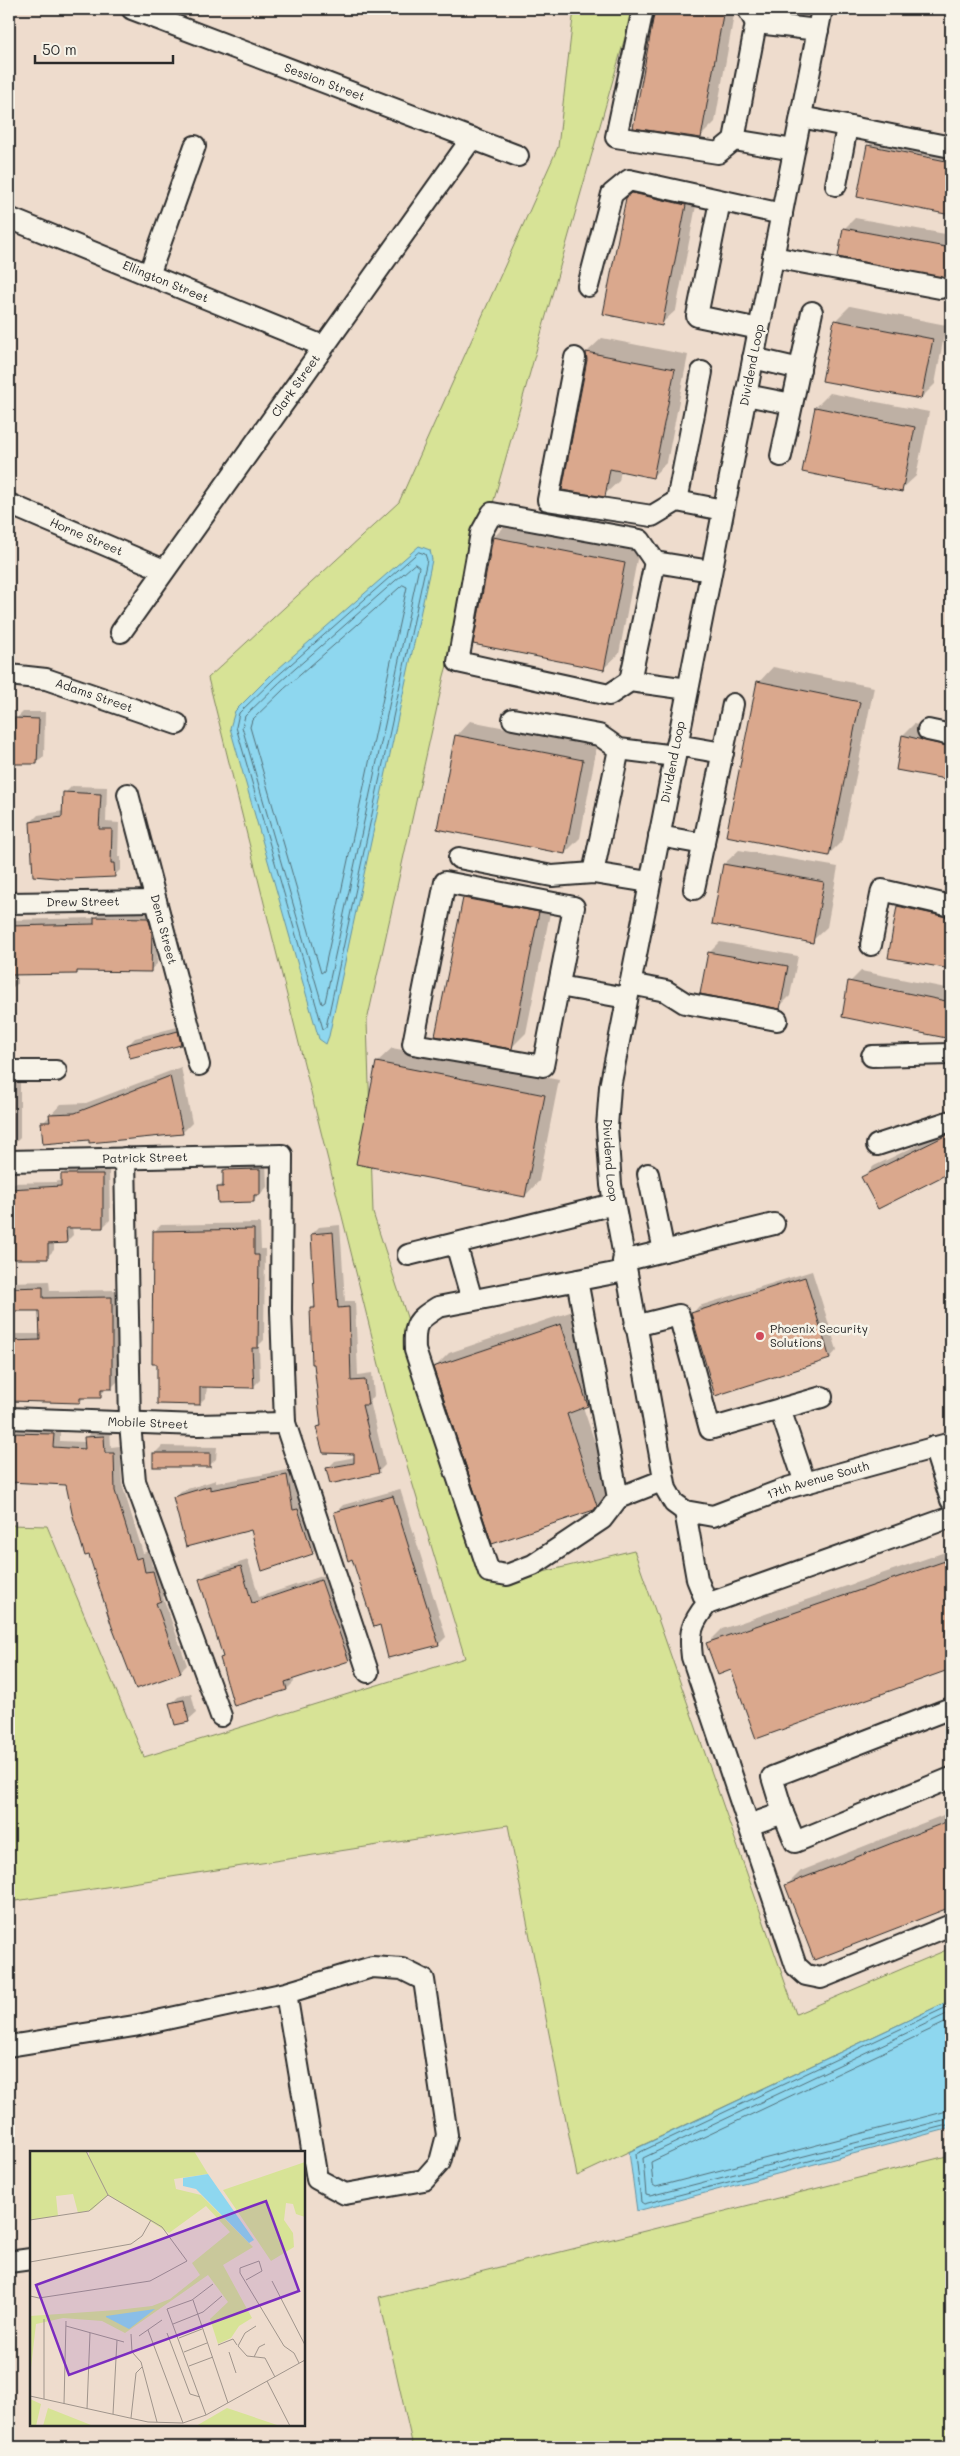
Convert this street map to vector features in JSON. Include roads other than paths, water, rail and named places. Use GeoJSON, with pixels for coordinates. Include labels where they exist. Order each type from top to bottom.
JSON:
{"type":"FeatureCollection","features":[{"type":"Feature","properties":{"kind":"street","name":"Session Street"},"geometry":{"type":"LineString","coordinates":[[132,9],[518,156]]}},
{"type":"Feature","properties":{"kind":"street"},"geometry":{"type":"LineString","coordinates":[[644,9],[616,137],[718,153],[734,140],[752,16],[818,30]]}},
{"type":"Feature","properties":{"kind":"street","name":"Dividend Loop"},"geometry":{"type":"LineString","coordinates":[[685,1511],[674,1503],[666,1489],[624,1266],[614,1204],[607,1127],[610,1087],[822,9]]}},
{"type":"Feature","properties":{"kind":"street"},"geometry":{"type":"LineString","coordinates":[[801,117],[951,147]]}},
{"type":"Feature","properties":{"kind":"street"},"geometry":{"type":"LineString","coordinates":[[836,185],[848,126]]}},
{"type":"Feature","properties":{"kind":"street","name":"Clark Street"},"geometry":{"type":"LineString","coordinates":[[121,632],[472,138]]}},
{"type":"Feature","properties":{"kind":"street"},"geometry":{"type":"LineString","coordinates":[[734,140],[794,150]]}},
{"type":"Feature","properties":{"kind":"street"},"geometry":{"type":"LineString","coordinates":[[149,275],[195,146]]}},
{"type":"Feature","properties":{"kind":"street"},"geometry":{"type":"LineString","coordinates":[[588,286],[612,194],[629,180],[782,214]]}},
{"type":"Feature","properties":{"kind":"street"},"geometry":{"type":"LineString","coordinates":[[720,201],[697,316],[759,329]]}},
{"type":"Feature","properties":{"kind":"street","name":"Ellington Street"},"geometry":{"type":"LineString","coordinates":[[9,218],[323,346]]}},
{"type":"Feature","properties":{"kind":"street"},"geometry":{"type":"LineString","coordinates":[[773,257],[940,288]]}},
{"type":"Feature","properties":{"kind":"street"},"geometry":{"type":"LineString","coordinates":[[781,456],[812,312]]}},
{"type":"Feature","properties":{"kind":"street"},"geometry":{"type":"LineString","coordinates":[[575,358],[548,500],[652,516],[677,502],[723,510]]}},
{"type":"Feature","properties":{"kind":"street"},"geometry":{"type":"LineString","coordinates":[[753,358],[800,369]]}},
{"type":"Feature","properties":{"kind":"street"},"geometry":{"type":"LineString","coordinates":[[677,502],[702,372]]}},
{"type":"Feature","properties":{"kind":"street"},"geometry":{"type":"LineString","coordinates":[[746,395],[792,404]]}},
{"type":"Feature","properties":{"kind":"street","name":"Horne Street"},"geometry":{"type":"LineString","coordinates":[[9,504],[164,570]]}},
{"type":"Feature","properties":{"kind":"street"},"geometry":{"type":"LineString","coordinates":[[630,681],[655,562],[640,540],[492,513],[481,533],[458,662],[609,695],[630,681],[688,689]]}},
{"type":"Feature","properties":{"kind":"street"},"geometry":{"type":"LineString","coordinates":[[655,562],[711,571]]}},
{"type":"Feature","properties":{"kind":"street","name":"Adams Street"},"geometry":{"type":"LineString","coordinates":[[9,675],[46,679],[177,724]]}},
{"type":"Feature","properties":{"kind":"street"},"geometry":{"type":"LineString","coordinates":[[694,889],[733,704]]}},
{"type":"Feature","properties":{"kind":"street"},"geometry":{"type":"LineString","coordinates":[[513,719],[599,735],[618,749],[723,753]]}},
{"type":"Feature","properties":{"kind":"street"},"geometry":{"type":"LineString","coordinates":[[928,730],[951,735]]}},
{"type":"Feature","properties":{"kind":"street"},"geometry":{"type":"LineString","coordinates":[[593,873],[618,749]]}},
{"type":"Feature","properties":{"kind":"street","name":"Dena Street"},"geometry":{"type":"LineString","coordinates":[[128,794],[199,1065]]}},
{"type":"Feature","properties":{"kind":"street"},"geometry":{"type":"LineString","coordinates":[[659,836],[704,844]]}},
{"type":"Feature","properties":{"kind":"street"},"geometry":{"type":"LineString","coordinates":[[459,858],[552,876],[593,873],[650,882]]}},
{"type":"Feature","properties":{"kind":"street"},"geometry":{"type":"LineString","coordinates":[[445,882],[574,907],[559,986],[543,1066],[413,1044],[445,882]]}},
{"type":"Feature","properties":{"kind":"street"},"geometry":{"type":"LineString","coordinates":[[871,945],[882,890],[951,906]]}},
{"type":"Feature","properties":{"kind":"street","name":"Drew Street"},"geometry":{"type":"LineString","coordinates":[[9,903],[156,901]]}},
{"type":"Feature","properties":{"kind":"street"},"geometry":{"type":"LineString","coordinates":[[559,986],[628,991],[666,991],[685,1003],[776,1020]]}},
{"type":"Feature","properties":{"kind":"street"},"geometry":{"type":"LineString","coordinates":[[872,1056],[951,1054]]}},
{"type":"Feature","properties":{"kind":"street"},"geometry":{"type":"LineString","coordinates":[[9,1071],[56,1071]]}},
{"type":"Feature","properties":{"kind":"street"},"geometry":{"type":"LineString","coordinates":[[877,1145],[951,1120]]}},
{"type":"Feature","properties":{"kind":"street","name":"Patrick Street"},"geometry":{"type":"LineString","coordinates":[[9,1161],[282,1155],[282,1310],[286,1423]]}},
{"type":"Feature","properties":{"kind":"street"},"geometry":{"type":"LineString","coordinates":[[124,1158],[130,1423],[135,1481],[221,1716]]}},
{"type":"Feature","properties":{"kind":"street"},"geometry":{"type":"LineString","coordinates":[[648,1174],[664,1251]]}},
{"type":"Feature","properties":{"kind":"street"},"geometry":{"type":"LineString","coordinates":[[408,1255],[614,1204]]}},
{"type":"Feature","properties":{"kind":"street"},"geometry":{"type":"LineString","coordinates":[[664,1480],[618,1498],[602,1519],[533,1565],[507,1575],[489,1572],[415,1350],[415,1331],[418,1319],[438,1307],[577,1280],[624,1266],[664,1251],[774,1224]]}},
{"type":"Feature","properties":{"kind":"street"},"geometry":{"type":"LineString","coordinates":[[456,1244],[472,1300]]}},
{"type":"Feature","properties":{"kind":"street"},"geometry":{"type":"LineString","coordinates":[[577,1280],[618,1498]]}},
{"type":"Feature","properties":{"kind":"street"},"geometry":{"type":"LineString","coordinates":[[635,1326],[679,1315],[710,1429],[822,1397]]}},
{"type":"Feature","properties":{"kind":"street"},"geometry":{"type":"LineString","coordinates":[[780,1409],[805,1483]]}},
{"type":"Feature","properties":{"kind":"street","name":"Mobile Street"},"geometry":{"type":"LineString","coordinates":[[9,1418],[198,1425],[286,1423]]}},
{"type":"Feature","properties":{"kind":"street"},"geometry":{"type":"LineString","coordinates":[[286,1423],[368,1672]]}},
{"type":"Feature","properties":{"kind":"street"},"geometry":{"type":"LineString","coordinates":[[943,1445],[951,1500]]}},
{"type":"Feature","properties":{"kind":"street","name":"17th Avenue South"},"geometry":{"type":"LineString","coordinates":[[685,1511],[713,1516],[805,1483],[943,1445]]}},
{"type":"Feature","properties":{"kind":"street"},"geometry":{"type":"LineString","coordinates":[[685,1511],[697,1579],[706,1604]]}},
{"type":"Feature","properties":{"kind":"street"},"geometry":{"type":"LineString","coordinates":[[951,1517],[706,1604],[695,1619],[690,1636],[692,1657],[796,1966],[806,1975],[821,1978],[951,1925]]}},
{"type":"Feature","properties":{"kind":"street"},"geometry":{"type":"LineString","coordinates":[[951,1708],[772,1777],[783,1813],[795,1842],[951,1778]]}},
{"type":"Feature","properties":{"kind":"street"},"geometry":{"type":"LineString","coordinates":[[749,1825],[783,1813]]}},
{"type":"Feature","properties":{"kind":"street"},"geometry":{"type":"LineString","coordinates":[[9,2046],[134,2026],[286,1993],[372,1967],[402,1969],[424,1980],[447,2135],[440,2162],[424,2180],[345,2194],[317,2179],[286,1993]]}},
{"type":"Feature","properties":{"kind":"street"},"geometry":{"type":"LineString","coordinates":[[9,2262],[30,2259]]}},
{"type":"Feature","properties":{"kind":"water"},"geometry":{"type":"Polygon","coordinates":[[[419,546],[430,550],[432,560],[326,1044],[319,1039],[230,728],[235,711],[271,675],[419,546]]]}},
{"type":"Feature","properties":{"kind":"water"},"geometry":{"type":"Polygon","coordinates":[[[951,2000],[951,2128],[637,2211],[629,2152],[951,2000]]]}},
{"type":"Feature","properties":{"kind":"place","name":"Phoenix Security Solutions"},"geometry":{"type":"Point","coordinates":[760,1336]}}]}
